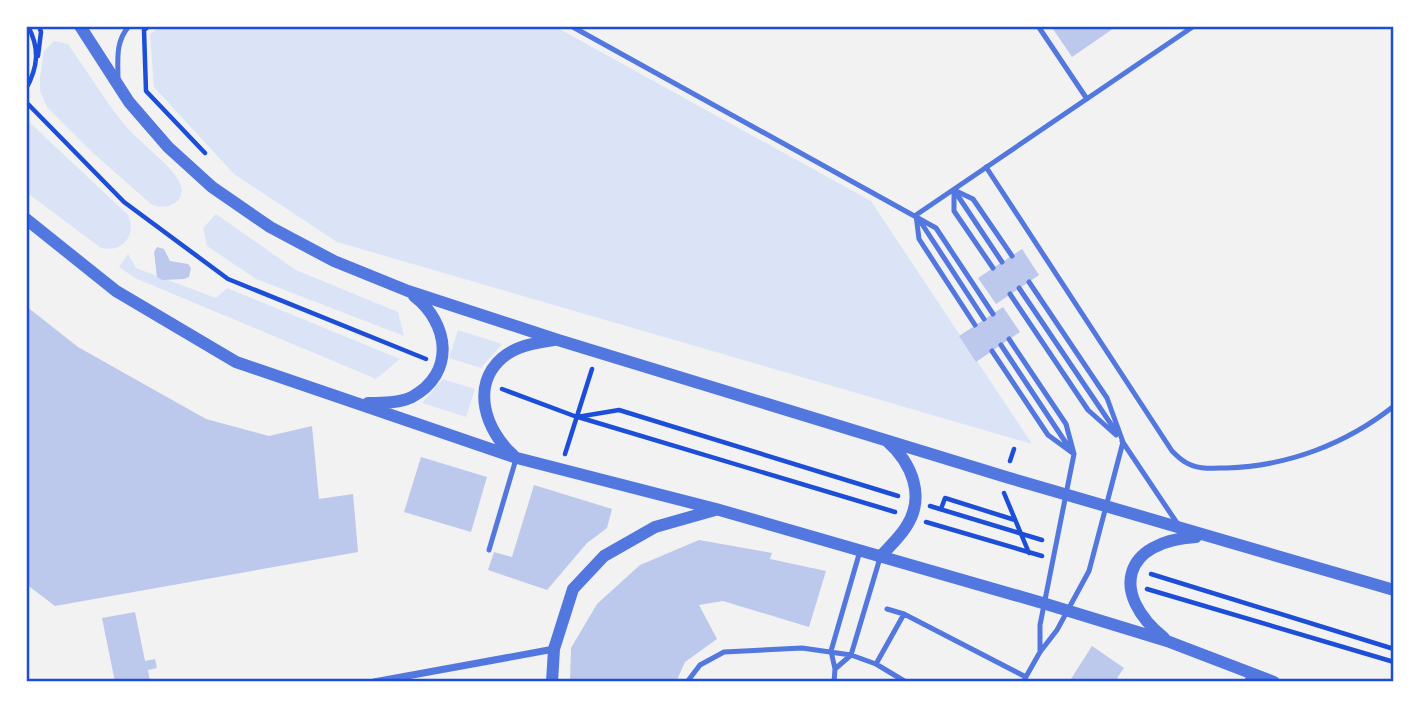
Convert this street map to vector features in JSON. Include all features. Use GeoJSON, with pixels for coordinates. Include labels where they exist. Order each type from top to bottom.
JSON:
{"type":"FeatureCollection","features":[{"type":"Feature","properties":{"kind":"street"},"geometry":{"type":"LineString","coordinates":[[80,26],[129,102],[169,147],[212,187],[270,227],[334,261],[408,291],[558,340],[1206,537],[1394,590]]}},
{"type":"Feature","properties":{"kind":"street"},"geometry":{"type":"LineString","coordinates":[[26,219],[116,291],[236,362],[517,458],[716,509],[1046,604],[1167,641],[1249,677],[1268,681]]}},
{"type":"Feature","properties":{"kind":"street"},"geometry":{"type":"LineString","coordinates":[[357,403],[399,401],[411,397],[430,382],[440,364],[443,349],[439,327],[428,309],[408,291]]}},
{"type":"Feature","properties":{"kind":"street"},"geometry":{"type":"LineString","coordinates":[[517,458],[503,446],[485,415],[486,383],[493,368],[509,353],[524,346],[558,340]]}},
{"type":"Feature","properties":{"kind":"street"},"geometry":{"type":"LineString","coordinates":[[880,557],[905,528],[911,517],[915,498],[912,474],[903,457],[886,440]]}},
{"type":"Feature","properties":{"kind":"street"},"geometry":{"type":"LineString","coordinates":[[552,682],[554,649],[573,589],[604,556],[655,527],[716,509]]}},
{"type":"Feature","properties":{"kind":"street"},"geometry":{"type":"LineString","coordinates":[[1167,641],[1148,624],[1132,599],[1129,583],[1137,561],[1155,545],[1166,540],[1206,537]]}},
{"type":"Feature","properties":{"kind":"street"},"geometry":{"type":"LineString","coordinates":[[374,682],[554,649]]}},
{"type":"Feature","properties":{"kind":"lane"},"geometry":{"type":"LineString","coordinates":[[118,83],[118,48],[121,37],[129,26]]}},
{"type":"Feature","properties":{"kind":"lane"},"geometry":{"type":"LineString","coordinates":[[571,26],[936,228],[993,314]]}},
{"type":"Feature","properties":{"kind":"lane"},"geometry":{"type":"LineString","coordinates":[[1038,26],[1087,99]]}},
{"type":"Feature","properties":{"kind":"lane"},"geometry":{"type":"LineString","coordinates":[[916,215],[1194,26]]}},
{"type":"Feature","properties":{"kind":"lane"},"geometry":{"type":"LineString","coordinates":[[986,167],[1172,451],[1186,463],[1203,468],[1249,467],[1293,458],[1336,442],[1377,420],[1394,406]]}},
{"type":"Feature","properties":{"kind":"lane"},"geometry":{"type":"LineString","coordinates":[[954,190],[973,199],[1012,256]]}},
{"type":"Feature","properties":{"kind":"lane"},"geometry":{"type":"LineString","coordinates":[[954,190],[1002,262]]}},
{"type":"Feature","properties":{"kind":"lane"},"geometry":{"type":"LineString","coordinates":[[954,190],[954,211],[993,268]]}},
{"type":"Feature","properties":{"kind":"lane"},"geometry":{"type":"LineString","coordinates":[[916,215],[984,319]]}},
{"type":"Feature","properties":{"kind":"lane"},"geometry":{"type":"LineString","coordinates":[[916,215],[919,239],[975,325]]}},
{"type":"Feature","properties":{"kind":"lane"},"geometry":{"type":"LineString","coordinates":[[887,608],[904,614],[1025,679],[1040,652],[1057,630],[1089,571],[1123,442],[1107,398],[1029,282]]}},
{"type":"Feature","properties":{"kind":"lane"},"geometry":{"type":"LineString","coordinates":[[1020,288],[1181,529]]}},
{"type":"Feature","properties":{"kind":"lane"},"geometry":{"type":"LineString","coordinates":[[1010,294],[1088,411],[1123,442]]}},
{"type":"Feature","properties":{"kind":"lane"},"geometry":{"type":"LineString","coordinates":[[1009,340],[1066,425],[1074,454],[1040,625],[1040,652]]}},
{"type":"Feature","properties":{"kind":"lane"},"geometry":{"type":"LineString","coordinates":[[1001,345],[1074,454]]}},
{"type":"Feature","properties":{"kind":"lane"},"geometry":{"type":"LineString","coordinates":[[992,351],[1048,435],[1074,454]]}},
{"type":"Feature","properties":{"kind":"lane"},"geometry":{"type":"LineString","coordinates":[[489,550],[517,458]]}},
{"type":"Feature","properties":{"kind":"lane"},"geometry":{"type":"LineString","coordinates":[[834,682],[835,669],[831,651],[860,551]]}},
{"type":"Feature","properties":{"kind":"lane"},"geometry":{"type":"LineString","coordinates":[[835,669],[850,655],[880,557]]}},
{"type":"Feature","properties":{"kind":"lane"},"geometry":{"type":"LineString","coordinates":[[876,664],[904,614]]}},
{"type":"Feature","properties":{"kind":"lane"},"geometry":{"type":"LineString","coordinates":[[687,682],[700,665],[724,652],[802,648],[850,655],[876,664],[906,682]]}},
{"type":"Feature","properties":{"kind":"path"},"geometry":{"type":"LineString","coordinates":[[28,26],[34,38],[36,64]]}},
{"type":"Feature","properties":{"kind":"path"},"geometry":{"type":"LineString","coordinates":[[26,89],[34,74],[39,50],[39,26]]}},
{"type":"Feature","properties":{"kind":"path"},"geometry":{"type":"LineString","coordinates":[[149,26],[144,30],[146,91],[207,155]]}},
{"type":"Feature","properties":{"kind":"path"},"geometry":{"type":"LineString","coordinates":[[26,102],[124,201],[228,279],[440,364]]}},
{"type":"Feature","properties":{"kind":"path"},"geometry":{"type":"LineString","coordinates":[[560,469],[598,351]]}},
{"type":"Feature","properties":{"kind":"path"},"geometry":{"type":"LineString","coordinates":[[486,383],[577,417],[1052,558]]}},
{"type":"Feature","properties":{"kind":"path"},"geometry":{"type":"LineString","coordinates":[[577,417],[620,410],[903,497]]}},
{"type":"Feature","properties":{"kind":"path"},"geometry":{"type":"LineString","coordinates":[[1014,449],[1003,491],[1030,553]]}},
{"type":"Feature","properties":{"kind":"path"},"geometry":{"type":"LineString","coordinates":[[941,509],[945,498],[1015,520]]}},
{"type":"Feature","properties":{"kind":"path"},"geometry":{"type":"LineString","coordinates":[[928,505],[1048,542]]}},
{"type":"Feature","properties":{"kind":"path"},"geometry":{"type":"LineString","coordinates":[[1141,571],[1394,649]]}},
{"type":"Feature","properties":{"kind":"path"},"geometry":{"type":"LineString","coordinates":[[1129,583],[1394,662]]}},
{"type":"Feature","properties":{"kind":"shaded area"},"geometry":{"type":"Polygon","coordinates":[[[162,26],[554,26],[871,201],[1032,444],[337,242],[234,174],[154,87],[150,34],[162,26]]]}},
{"type":"Feature","properties":{"kind":"shaded area"},"geometry":{"type":"Polygon","coordinates":[[[54,41],[68,44],[124,124],[176,176],[182,190],[174,204],[163,207],[151,204],[93,153],[47,107],[40,91],[40,77],[44,51],[54,41]]]}},
{"type":"Feature","properties":{"kind":"shaded area"},"geometry":{"type":"Polygon","coordinates":[[[26,119],[128,215],[131,229],[122,245],[109,249],[101,248],[26,192],[26,119]]]}},
{"type":"Feature","properties":{"kind":"shaded area"},"geometry":{"type":"Polygon","coordinates":[[[216,214],[296,270],[398,312],[404,336],[256,279],[207,246],[203,228],[216,214]]]}},
{"type":"Feature","properties":{"kind":"shaded area"},"geometry":{"type":"Polygon","coordinates":[[[128,254],[136,268],[216,298],[227,288],[400,359],[376,379],[135,278],[119,267],[128,254]]]}},
{"type":"Feature","properties":{"kind":"shaded area"},"geometry":{"type":"Polygon","coordinates":[[[458,330],[502,344],[481,368],[449,358],[458,330]]]}},
{"type":"Feature","properties":{"kind":"shaded area"},"geometry":{"type":"Polygon","coordinates":[[[443,379],[475,389],[466,417],[422,403],[443,379]]]}},
{"type":"Feature","properties":{"kind":"building"},"geometry":{"type":"Polygon","coordinates":[[[1051,26],[1117,26],[1072,57],[1051,26]]]}},
{"type":"Feature","properties":{"kind":"building"},"geometry":{"type":"Polygon","coordinates":[[[157,247],[164,249],[170,261],[188,264],[191,268],[189,277],[162,280],[157,277],[154,252],[157,247]]]}},
{"type":"Feature","properties":{"kind":"building"},"geometry":{"type":"Polygon","coordinates":[[[1022,249],[1039,275],[996,304],[978,278],[1022,249]]]}},
{"type":"Feature","properties":{"kind":"building"},"geometry":{"type":"Polygon","coordinates":[[[26,306],[78,347],[206,419],[269,436],[312,426],[319,499],[353,494],[358,552],[55,606],[26,584],[26,306]]]}},
{"type":"Feature","properties":{"kind":"building"},"geometry":{"type":"Polygon","coordinates":[[[1003,307],[1020,332],[976,362],[959,336],[1003,307]]]}},
{"type":"Feature","properties":{"kind":"building"},"geometry":{"type":"Polygon","coordinates":[[[421,457],[487,477],[471,532],[404,512],[421,457]]]}},
{"type":"Feature","properties":{"kind":"building"},"geometry":{"type":"Polygon","coordinates":[[[534,485],[612,509],[607,528],[587,543],[547,590],[488,570],[494,552],[512,557],[534,485]]]}},
{"type":"Feature","properties":{"kind":"building"},"geometry":{"type":"Polygon","coordinates":[[[699,540],[772,553],[770,559],[826,571],[809,627],[723,601],[699,605],[717,639],[685,662],[676,682],[570,682],[571,648],[597,604],[640,565],[699,540]]]}},
{"type":"Feature","properties":{"kind":"building"},"geometry":{"type":"Polygon","coordinates":[[[135,612],[145,661],[155,659],[157,668],[148,670],[150,682],[115,682],[102,618],[135,612]]]}},
{"type":"Feature","properties":{"kind":"building"},"geometry":{"type":"Polygon","coordinates":[[[1092,646],[1124,668],[1117,678],[1122,682],[1069,682],[1092,646]]]}}]}
